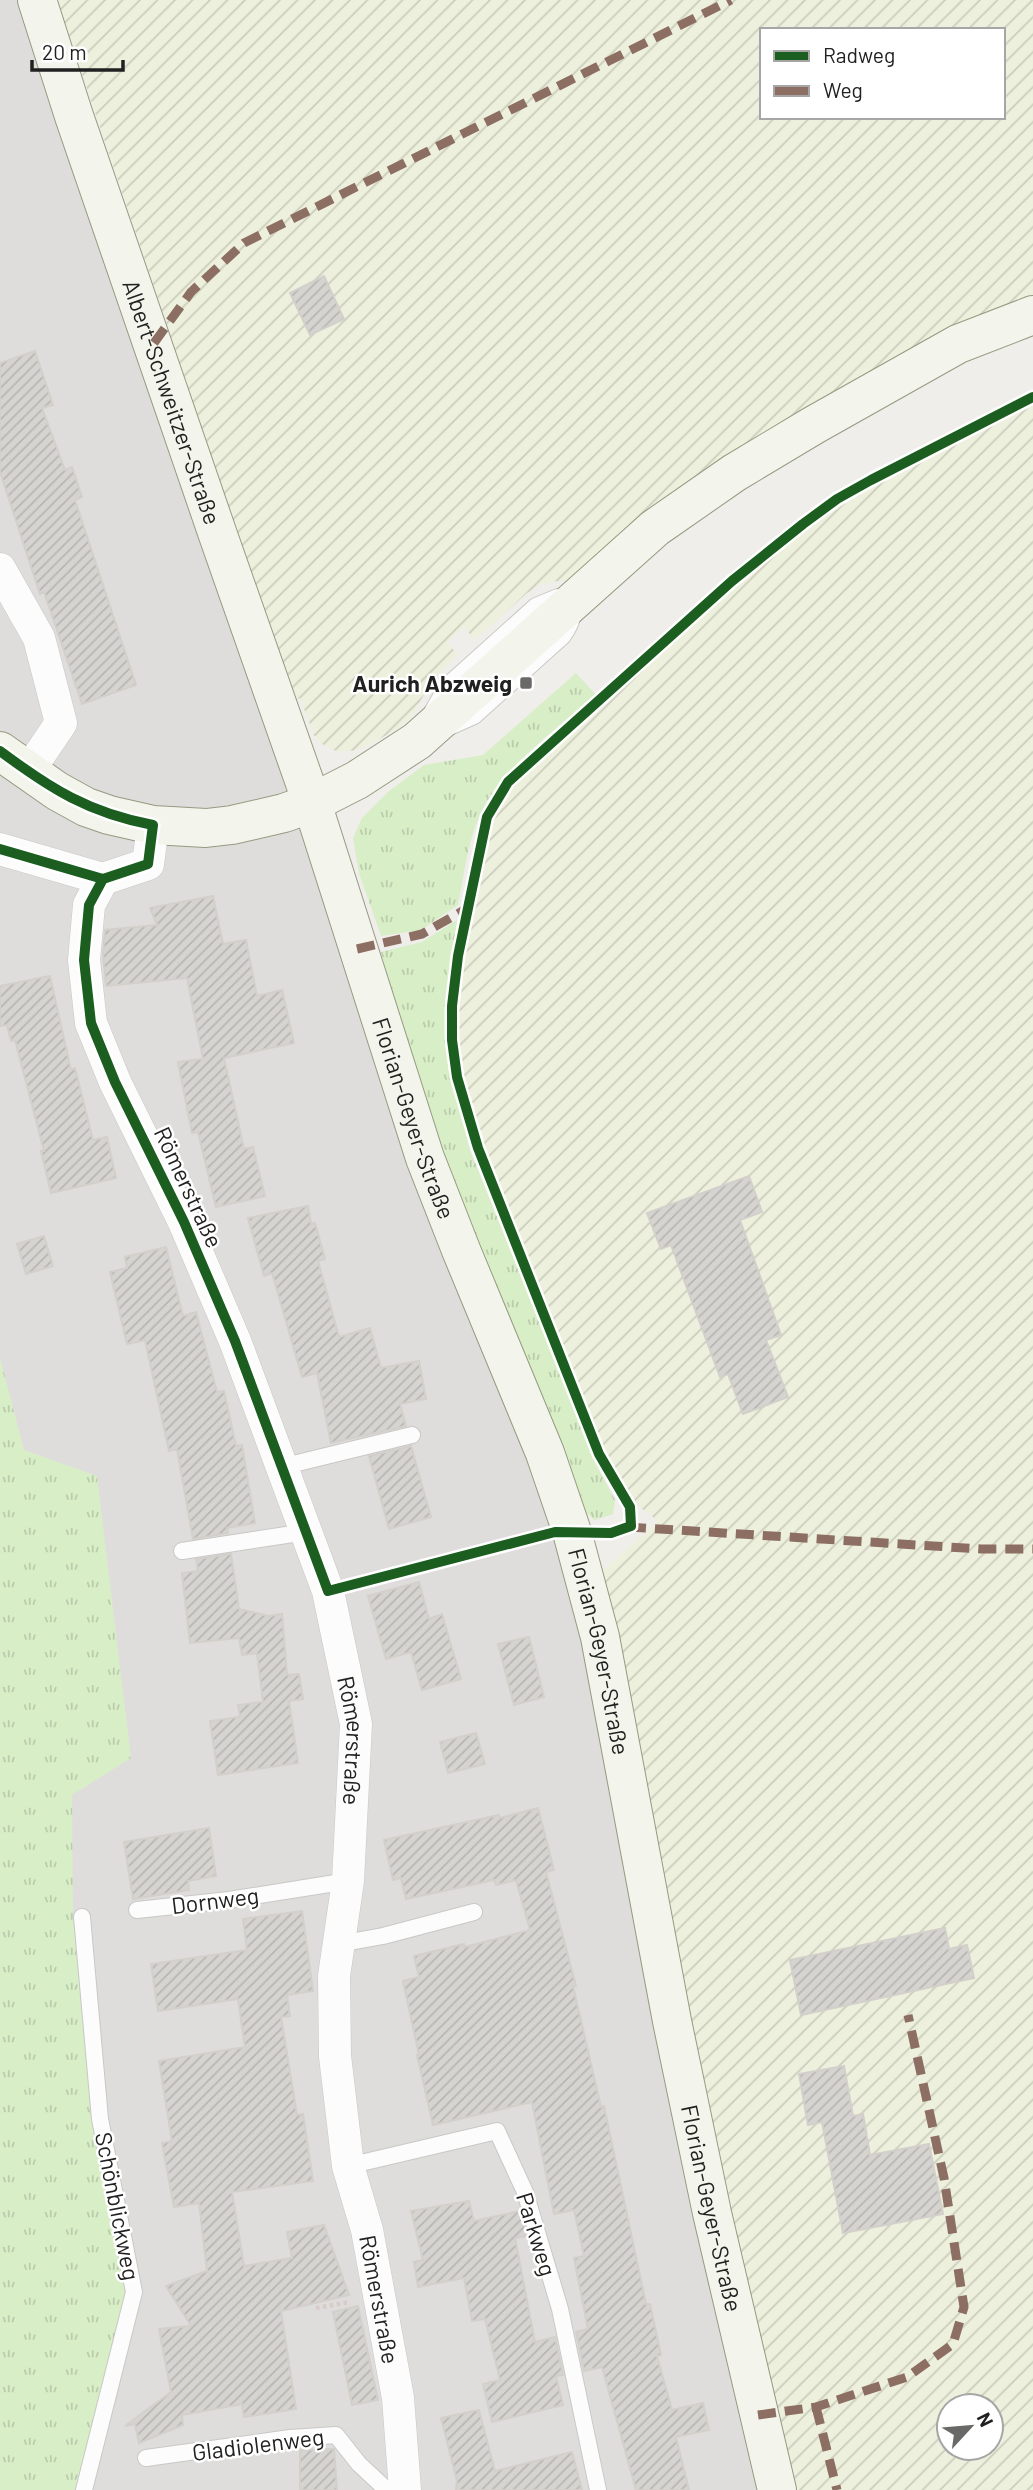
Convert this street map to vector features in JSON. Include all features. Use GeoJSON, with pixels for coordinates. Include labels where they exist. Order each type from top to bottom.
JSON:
{"type":"FeatureCollection","features":[{"type":"Feature","properties":{"kind":"street","name":"Albert-Schweitzer-Straße"},"geometry":{"type":"LineString","coordinates":[[37,0],[74,116],[312,803]]}},
{"type":"Feature","properties":{"kind":"street"},"geometry":{"type":"LineString","coordinates":[[0,569],[39,638],[61,723],[14,761],[86,807],[153,825],[206,828],[284,813],[312,803],[392,758],[428,731],[655,528],[734,473],[958,344],[1033,315]]}},
{"type":"Feature","properties":{"kind":"street","name":"Florian-Geyer-Straße"},"geometry":{"type":"LineString","coordinates":[[312,803],[425,1158],[460,1250],[545,1453],[585,1579],[602,1650],[671,2021],[712,2213],[777,2490]]}},
{"type":"Feature","properties":{"kind":"street"},"geometry":{"type":"LineString","coordinates":[[0,849],[103,879],[148,864],[153,825]]}},
{"type":"Feature","properties":{"kind":"street","name":"Römerstraße"},"geometry":{"type":"LineString","coordinates":[[103,879],[89,905],[84,960],[91,1023],[115,1082],[184,1222],[230,1329],[328,1591],[356,1724],[348,1881],[334,1976],[335,2056],[348,2166],[367,2230],[398,2398],[405,2490]]}},
{"type":"Feature","properties":{"kind":"lane"},"geometry":{"type":"LineString","coordinates":[[281,1467],[412,1436]]}},
{"type":"Feature","properties":{"kind":"lane"},"geometry":{"type":"LineString","coordinates":[[182,1551],[306,1532]]}},
{"type":"Feature","properties":{"kind":"lane","name":"Dornweg"},"geometry":{"type":"LineString","coordinates":[[136,1910],[229,1900],[348,1881]]}},
{"type":"Feature","properties":{"kind":"lane"},"geometry":{"type":"LineString","coordinates":[[340,1944],[383,1936],[474,1912]]}},
{"type":"Feature","properties":{"kind":"lane","name":"Schönblickweg"},"geometry":{"type":"LineString","coordinates":[[82,1917],[100,2119],[134,2292],[84,2490]]}},
{"type":"Feature","properties":{"kind":"lane","name":"Parkweg"},"geometry":{"type":"LineString","coordinates":[[348,2166],[497,2131],[525,2192],[560,2309],[598,2490]]}},
{"type":"Feature","properties":{"kind":"lane","name":"Gladiolenweg"},"geometry":{"type":"LineString","coordinates":[[146,2458],[290,2438],[336,2435],[359,2464],[387,2490]]}},
{"type":"Feature","properties":{"kind":"shaded area"},"geometry":{"type":"Polygon","coordinates":[[[0,0],[25,0],[559,1534],[766,2490],[0,2490],[0,0]]]}},
{"type":"Feature","properties":{"kind":"green space"},"geometry":{"type":"Polygon","coordinates":[[[57,0],[1033,0],[1033,309],[574,582],[541,584],[527,593],[475,640],[464,627],[447,642],[458,655],[435,676],[411,717],[392,732],[358,750],[338,752],[320,743],[314,735],[300,698],[294,700],[57,0]]]}},
{"type":"Feature","properties":{"kind":"green space"},"geometry":{"type":"Polygon","coordinates":[[[1033,404],[1033,2490],[795,2490],[774,2407],[691,2021],[601,1572],[658,1521],[637,1505],[605,1451],[484,1146],[463,1076],[459,1006],[465,957],[490,833],[498,809],[513,786],[736,586],[806,529],[874,485],[1033,404]]]}},
{"type":"Feature","properties":{"kind":"green space"},"geometry":{"type":"Polygon","coordinates":[[[576,673],[596,695],[531,750],[489,798],[472,837],[458,905],[421,930],[381,936],[359,873],[353,838],[362,818],[388,792],[424,765],[483,755],[576,673]]]}},
{"type":"Feature","properties":{"kind":"green space"},"geometry":{"type":"Polygon","coordinates":[[[457,920],[447,1004],[451,1077],[470,1150],[598,1468],[615,1500],[613,1514],[595,1520],[582,1510],[476,1247],[417,1083],[381,952],[422,942],[457,920]]]}},
{"type":"Feature","properties":{"kind":"green space"},"geometry":{"type":"Polygon","coordinates":[[[0,1358],[24,1450],[97,1476],[131,1758],[72,1795],[73,1918],[92,2123],[130,2294],[78,2490],[0,2490],[0,1358]]]}},
{"type":"Feature","properties":{"kind":"building"},"geometry":{"type":"Polygon","coordinates":[[[324,276],[344,319],[310,335],[290,293],[324,276]]]}},
{"type":"Feature","properties":{"kind":"building"},"geometry":{"type":"Polygon","coordinates":[[[35,351],[53,405],[42,408],[65,470],[72,467],[82,497],[75,500],[136,685],[82,704],[44,592],[40,594],[0,472],[0,363],[35,351]]]}},
{"type":"Feature","properties":{"kind":"building"},"geometry":{"type":"Polygon","coordinates":[[[213,896],[223,944],[246,940],[257,996],[282,990],[294,1043],[224,1058],[244,1149],[253,1147],[265,1196],[216,1207],[198,1132],[192,1133],[178,1062],[203,1059],[187,978],[106,986],[103,954],[105,930],[157,925],[150,908],[213,896]]]}},
{"type":"Feature","properties":{"kind":"building"},"geometry":{"type":"Polygon","coordinates":[[[50,976],[71,1070],[75,1068],[93,1140],[107,1137],[116,1178],[51,1193],[41,1151],[44,1151],[15,1040],[11,1041],[7,1025],[0,1026],[0,986],[50,976]]]}},
{"type":"Feature","properties":{"kind":"building"},"geometry":{"type":"Polygon","coordinates":[[[749,1176],[762,1212],[740,1220],[781,1335],[766,1340],[788,1397],[743,1414],[728,1374],[720,1377],[671,1245],[661,1249],[647,1213],[749,1176]]]}},
{"type":"Feature","properties":{"kind":"building"},"geometry":{"type":"Polygon","coordinates":[[[308,1206],[311,1224],[315,1223],[325,1259],[318,1261],[339,1337],[370,1328],[381,1368],[419,1361],[426,1399],[400,1404],[406,1426],[331,1443],[317,1373],[302,1377],[272,1273],[264,1276],[248,1218],[308,1206]]]}},
{"type":"Feature","properties":{"kind":"building"},"geometry":{"type":"Polygon","coordinates":[[[44,1236],[53,1266],[26,1274],[17,1244],[44,1236]]]}},
{"type":"Feature","properties":{"kind":"building"},"geometry":{"type":"Polygon","coordinates":[[[166,1247],[183,1316],[196,1312],[217,1392],[224,1391],[236,1446],[242,1445],[255,1523],[227,1528],[228,1533],[193,1539],[177,1449],[169,1451],[145,1340],[127,1344],[110,1272],[127,1268],[125,1257],[166,1247]]]}},
{"type":"Feature","properties":{"kind":"building"},"geometry":{"type":"Polygon","coordinates":[[[411,1446],[431,1517],[389,1529],[369,1456],[411,1446]]]}},
{"type":"Feature","properties":{"kind":"building"},"geometry":{"type":"Polygon","coordinates":[[[231,1554],[239,1609],[269,1616],[282,1614],[287,1675],[299,1674],[303,1699],[289,1701],[298,1763],[218,1775],[210,1721],[240,1717],[238,1705],[263,1702],[257,1653],[242,1655],[239,1638],[190,1643],[182,1573],[198,1571],[196,1559],[231,1554]]]}},
{"type":"Feature","properties":{"kind":"building"},"geometry":{"type":"Polygon","coordinates":[[[419,1582],[429,1619],[442,1614],[461,1679],[422,1690],[411,1652],[386,1659],[368,1596],[419,1582]]]}},
{"type":"Feature","properties":{"kind":"building"},"geometry":{"type":"Polygon","coordinates":[[[529,1637],[544,1697],[514,1705],[498,1644],[529,1637]]]}},
{"type":"Feature","properties":{"kind":"building"},"geometry":{"type":"Polygon","coordinates":[[[476,1733],[485,1764],[448,1773],[440,1742],[476,1733]]]}},
{"type":"Feature","properties":{"kind":"building"},"geometry":{"type":"Polygon","coordinates":[[[538,1808],[554,1870],[546,1872],[576,1986],[573,1986],[601,2107],[604,2106],[646,2304],[650,2304],[661,2355],[657,2356],[672,2410],[703,2403],[709,2430],[676,2437],[689,2490],[636,2490],[602,2367],[584,2371],[576,2332],[588,2329],[574,2258],[584,2256],[574,2210],[554,2214],[532,2102],[433,2125],[417,2055],[403,1981],[419,1977],[414,1956],[464,1944],[465,1947],[530,1930],[516,1880],[496,1885],[494,1880],[406,1899],[401,1878],[393,1880],[384,1840],[538,1808]]]}},
{"type":"Feature","properties":{"kind":"building"},"geometry":{"type":"Polygon","coordinates":[[[209,1828],[216,1876],[188,1881],[189,1890],[133,1899],[124,1842],[209,1828]]]}},
{"type":"Feature","properties":{"kind":"building"},"geometry":{"type":"Polygon","coordinates":[[[302,1911],[313,1991],[287,1995],[290,2016],[281,2017],[297,2115],[303,2114],[313,2181],[232,2192],[244,2266],[292,2258],[287,2232],[324,2225],[349,2295],[281,2311],[296,2409],[244,2417],[242,2404],[182,2415],[183,2425],[139,2443],[135,2424],[125,2426],[171,2392],[159,2329],[191,2326],[166,2286],[207,2271],[199,2203],[174,2207],[162,2143],[172,2141],[159,2061],[245,2047],[238,1999],[158,2011],[151,1964],[247,1950],[243,1919],[302,1911]]]}},
{"type":"Feature","properties":{"kind":"building"},"geometry":{"type":"Polygon","coordinates":[[[945,1928],[949,1949],[967,1945],[974,1978],[801,2015],[790,1960],[945,1928]]]}},
{"type":"Feature","properties":{"kind":"building"},"geometry":{"type":"Polygon","coordinates":[[[844,2066],[853,2116],[863,2114],[870,2155],[929,2144],[943,2214],[843,2233],[822,2122],[808,2125],[799,2074],[844,2066]]]}},
{"type":"Feature","properties":{"kind":"building"},"geometry":{"type":"Polygon","coordinates":[[[469,2201],[474,2221],[520,2211],[527,2236],[515,2238],[535,2342],[555,2337],[563,2375],[556,2376],[563,2405],[492,2422],[483,2384],[500,2380],[485,2319],[472,2321],[464,2278],[418,2287],[414,2262],[423,2260],[411,2211],[469,2201]]]}},
{"type":"Feature","properties":{"kind":"building"},"geometry":{"type":"Polygon","coordinates":[[[358,2306],[378,2400],[352,2405],[333,2312],[358,2306]]]}},
{"type":"Feature","properties":{"kind":"building"},"geometry":{"type":"Polygon","coordinates":[[[479,2410],[495,2471],[572,2452],[582,2490],[456,2490],[457,2481],[441,2418],[479,2410]]]}},
{"type":"Feature","properties":{"kind":"building"},"geometry":{"type":"Polygon","coordinates":[[[334,2449],[337,2490],[300,2490],[300,2450],[334,2449]]]}},
{"type":"Feature","properties":{"kind":"marked path"},"geometry":{"type":"LineString","coordinates":[[154,343],[191,292],[244,243],[731,0]]}},
{"type":"Feature","properties":{"kind":"marked path"},"geometry":{"type":"LineString","coordinates":[[357,949],[422,934],[466,909]]}},
{"type":"Feature","properties":{"kind":"marked path"},"geometry":{"type":"LineString","coordinates":[[628,1527],[981,1549],[1033,1549]]}},
{"type":"Feature","properties":{"kind":"marked path"},"geometry":{"type":"LineString","coordinates":[[758,2415],[816,2407],[907,2377],[953,2344],[964,2307],[944,2178],[908,2015]]}},
{"type":"Feature","properties":{"kind":"marked path"},"geometry":{"type":"LineString","coordinates":[[816,2407],[837,2490]]}},
{"type":"Feature","properties":{"kind":"cycle path"},"geometry":{"type":"LineString","coordinates":[[0,751],[72,798],[109,814],[153,825],[148,864],[103,879],[89,905],[84,960],[91,1023],[115,1082],[184,1222],[235,1341],[328,1591],[555,1532],[611,1533],[631,1526],[630,1507],[599,1454],[478,1148],[457,1077],[452,1040],[452,1006],[458,956],[487,817],[508,782],[732,581],[803,524],[837,499],[871,480],[1033,397]]}},
{"type":"Feature","properties":{"kind":"cycle path"},"geometry":{"type":"LineString","coordinates":[[0,849],[103,879]]}},
{"type":"Feature","properties":{"kind":"place","name":"Aurich Abzweig"},"geometry":{"type":"Point","coordinates":[526,683]}}]}
